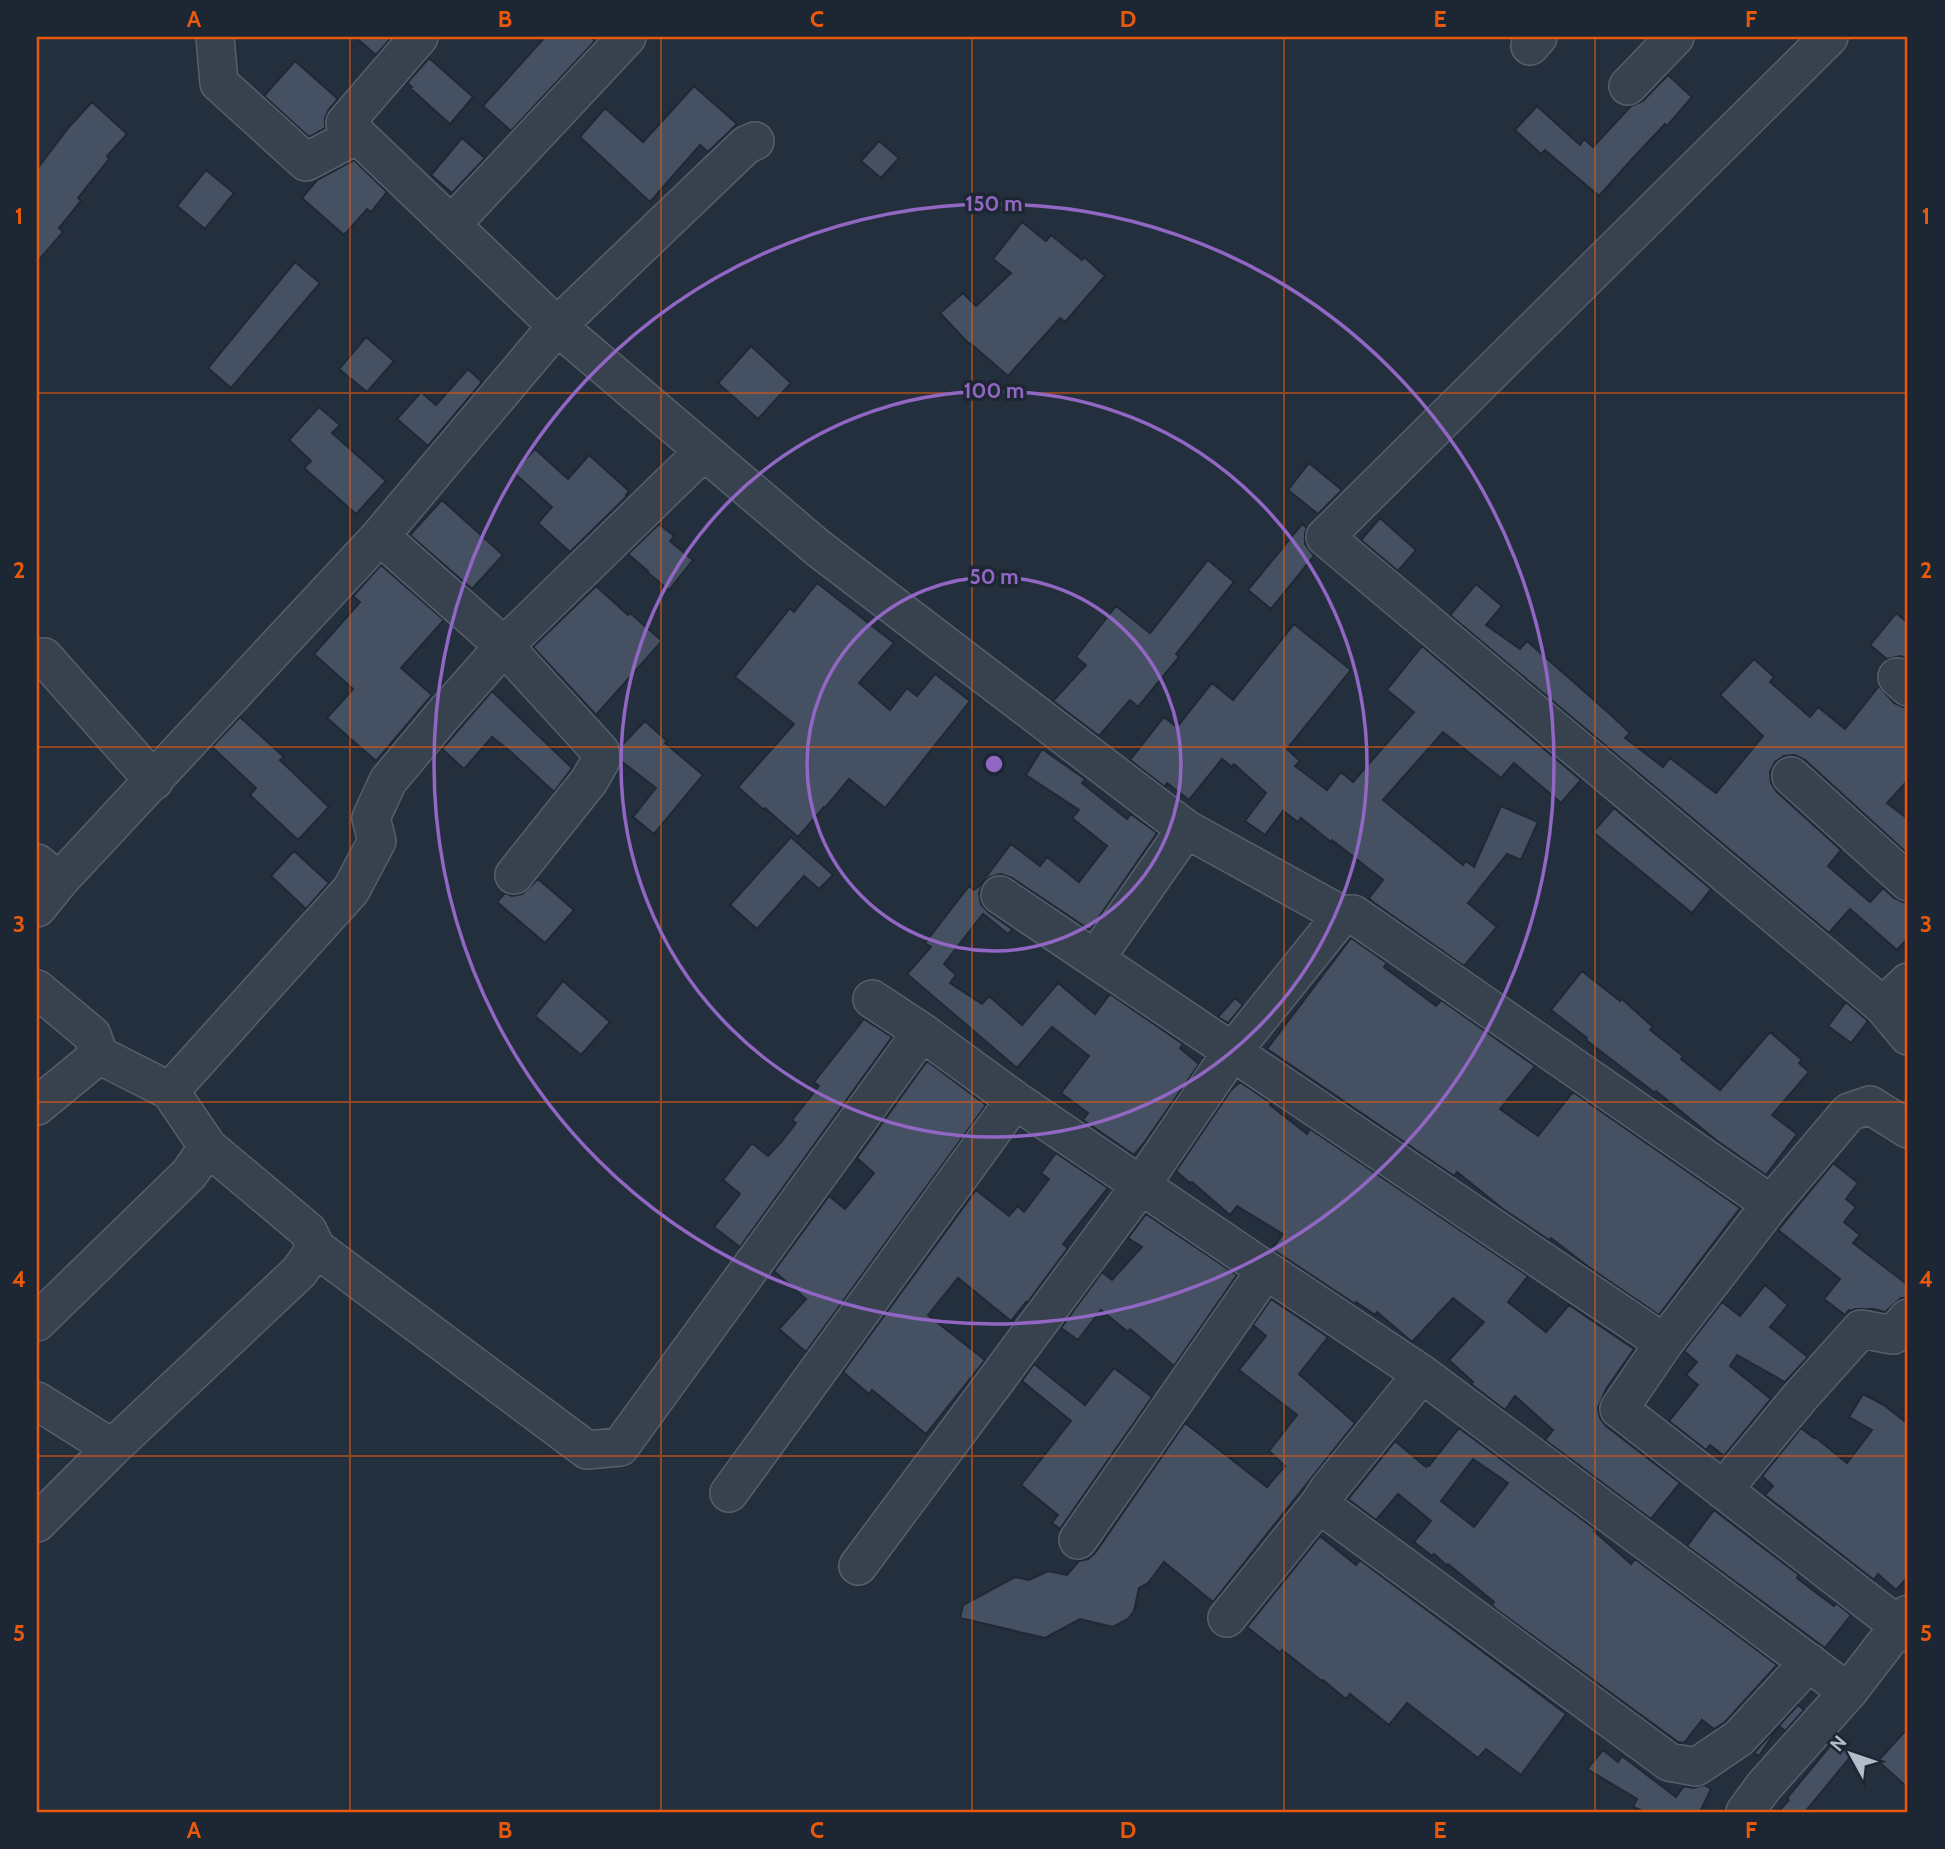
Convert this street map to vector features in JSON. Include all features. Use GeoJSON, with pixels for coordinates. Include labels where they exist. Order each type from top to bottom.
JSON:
{"type":"FeatureCollection","features":[{"type":"Feature","properties":{"kind":"street"},"geometry":{"type":"LineString","coordinates":[[215,37],[219,83],[306,162],[358,135]]}},
{"type":"Feature","properties":{"kind":"street"},"geometry":{"type":"LineString","coordinates":[[419,37],[345,122],[557,326],[818,548],[1186,828],[1342,915],[1353,914],[1771,1204]]}},
{"type":"Feature","properties":{"kind":"street"},"geometry":{"type":"LineString","coordinates":[[451,225],[627,37]]}},
{"type":"Feature","properties":{"kind":"street"},"geometry":{"type":"LineString","coordinates":[[1628,86],[1675,37]]}},
{"type":"Feature","properties":{"kind":"street"},"geometry":{"type":"LineString","coordinates":[[1829,37],[1325,537],[1896,994],[1908,1036]]}},
{"type":"Feature","properties":{"kind":"street"},"geometry":{"type":"LineString","coordinates":[[44,884],[154,781],[380,536],[557,326],[746,145],[755,141]]}},
{"type":"Feature","properties":{"kind":"street"},"geometry":{"type":"LineString","coordinates":[[170,1091],[351,890],[377,841],[371,818],[388,781],[504,646],[704,451]]}},
{"type":"Feature","properties":{"kind":"street"},"geometry":{"type":"LineString","coordinates":[[380,536],[504,646],[600,751],[601,760],[589,781],[514,875]]}},
{"type":"Feature","properties":{"kind":"street"},"geometry":{"type":"LineString","coordinates":[[44,657],[154,781]]}},
{"type":"Feature","properties":{"kind":"street"},"geometry":{"type":"LineString","coordinates":[[1790,776],[1908,882]]}},
{"type":"Feature","properties":{"kind":"street"},"geometry":{"type":"LineString","coordinates":[[1095,959],[1186,828]]}},
{"type":"Feature","properties":{"kind":"street"},"geometry":{"type":"LineString","coordinates":[[1000,895],[1664,1343]]}},
{"type":"Feature","properties":{"kind":"street"},"geometry":{"type":"LineString","coordinates":[[858,1566],[1141,1185],[1232,1052],[1342,915]]}},
{"type":"Feature","properties":{"kind":"street"},"geometry":{"type":"LineString","coordinates":[[37,989],[92,1035],[99,1055],[170,1091],[208,1147],[308,1231],[316,1248],[586,1450],[620,1447],[922,1032]]}},
{"type":"Feature","properties":{"kind":"street"},"geometry":{"type":"LineString","coordinates":[[872,999],[1015,1100],[1422,1374],[1848,1692]]}},
{"type":"Feature","properties":{"kind":"street"},"geometry":{"type":"LineString","coordinates":[[42,1092],[99,1055]]}},
{"type":"Feature","properties":{"kind":"street"},"geometry":{"type":"LineString","coordinates":[[729,1493],[1015,1100]]}},
{"type":"Feature","properties":{"kind":"street"},"geometry":{"type":"LineString","coordinates":[[1713,1755],[1754,1799],[1905,1625],[1619,1409],[1664,1343],[1771,1204],[1849,1112],[1870,1105],[1908,1129]]}},
{"type":"Feature","properties":{"kind":"street"},"geometry":{"type":"LineString","coordinates":[[37,1322],[189,1174],[208,1147]]}},
{"type":"Feature","properties":{"kind":"street"},"geometry":{"type":"LineString","coordinates":[[37,1523],[111,1448],[299,1272],[316,1248]]}},
{"type":"Feature","properties":{"kind":"street"},"geometry":{"type":"LineString","coordinates":[[1078,1540],[1266,1270]]}},
{"type":"Feature","properties":{"kind":"street"},"geometry":{"type":"LineString","coordinates":[[1723,1490],[1861,1329],[1893,1335],[1908,1318]]}},
{"type":"Feature","properties":{"kind":"street"},"geometry":{"type":"LineString","coordinates":[[1227,1618],[1422,1374]]}},
{"type":"Feature","properties":{"kind":"street"},"geometry":{"type":"LineString","coordinates":[[37,1401],[111,1448]]}},
{"type":"Feature","properties":{"kind":"street"},"geometry":{"type":"LineString","coordinates":[[1319,1504],[1669,1762],[1696,1767],[1740,1738],[1809,1662]]}},
{"type":"Feature","properties":{"kind":"building"},"geometry":{"type":"Polygon","coordinates":[[[355,37],[392,37],[376,55],[355,37]]]}},
{"type":"Feature","properties":{"kind":"building"},"geometry":{"type":"Polygon","coordinates":[[[545,37],[590,37],[595,41],[511,131],[483,106],[545,37]]]}},
{"type":"Feature","properties":{"kind":"building"},"geometry":{"type":"Polygon","coordinates":[[[429,58],[473,97],[450,124],[407,83],[429,58]]]}},
{"type":"Feature","properties":{"kind":"building"},"geometry":{"type":"Polygon","coordinates":[[[295,61],[338,99],[329,109],[325,128],[309,137],[264,96],[295,61]]]}},
{"type":"Feature","properties":{"kind":"building"},"geometry":{"type":"Polygon","coordinates":[[[1668,75],[1692,97],[1599,196],[1545,150],[1541,154],[1515,130],[1537,106],[1580,145],[1584,139],[1593,147],[1631,106],[1643,101],[1668,75]]]}},
{"type":"Feature","properties":{"kind":"building"},"geometry":{"type":"Polygon","coordinates":[[[694,86],[737,124],[708,152],[700,145],[650,202],[580,137],[605,108],[643,142],[694,86]]]}},
{"type":"Feature","properties":{"kind":"building"},"geometry":{"type":"Polygon","coordinates":[[[92,102],[127,134],[107,156],[109,159],[78,198],[81,201],[59,228],[63,232],[37,262],[37,169],[92,102]]]}},
{"type":"Feature","properties":{"kind":"building"},"geometry":{"type":"Polygon","coordinates":[[[462,138],[485,158],[452,193],[431,175],[462,138]]]}},
{"type":"Feature","properties":{"kind":"building"},"geometry":{"type":"Polygon","coordinates":[[[879,141],[899,158],[881,178],[861,161],[879,141]]]}},
{"type":"Feature","properties":{"kind":"building"},"geometry":{"type":"Polygon","coordinates":[[[354,160],[387,192],[371,212],[367,209],[344,235],[302,198],[317,180],[354,160]]]}},
{"type":"Feature","properties":{"kind":"building"},"geometry":{"type":"Polygon","coordinates":[[[206,170],[234,193],[205,229],[177,206],[206,170]]]}},
{"type":"Feature","properties":{"kind":"building"},"geometry":{"type":"Polygon","coordinates":[[[1022,222],[1046,241],[1051,235],[1082,260],[1084,257],[1105,276],[1065,322],[1060,318],[1008,376],[969,344],[940,313],[963,293],[976,306],[1011,273],[993,259],[1022,222]]]}},
{"type":"Feature","properties":{"kind":"building"},"geometry":{"type":"Polygon","coordinates":[[[295,262],[320,283],[231,388],[208,368],[295,262]]]}},
{"type":"Feature","properties":{"kind":"building"},"geometry":{"type":"Polygon","coordinates":[[[366,337],[394,361],[367,392],[339,369],[366,337]]]}},
{"type":"Feature","properties":{"kind":"building"},"geometry":{"type":"Polygon","coordinates":[[[751,346],[791,383],[758,419],[718,383],[751,346]]]}},
{"type":"Feature","properties":{"kind":"building"},"geometry":{"type":"Polygon","coordinates":[[[468,369],[482,382],[428,446],[397,419],[421,392],[436,405],[468,369]]]}},
{"type":"Feature","properties":{"kind":"building"},"geometry":{"type":"Polygon","coordinates":[[[319,407],[340,425],[332,433],[386,481],[356,514],[304,468],[311,461],[289,440],[319,407]]]}},
{"type":"Feature","properties":{"kind":"building"},"geometry":{"type":"Polygon","coordinates":[[[535,449],[568,479],[589,455],[629,491],[570,552],[538,523],[552,507],[513,472],[535,449]]]}},
{"type":"Feature","properties":{"kind":"building"},"geometry":{"type":"Polygon","coordinates":[[[1309,463],[1342,490],[1318,514],[1288,490],[1309,463]]]}},
{"type":"Feature","properties":{"kind":"building"},"geometry":{"type":"Polygon","coordinates":[[[442,500],[503,555],[472,589],[410,535],[442,500]]]}},
{"type":"Feature","properties":{"kind":"building"},"geometry":{"type":"Polygon","coordinates":[[[1380,518],[1416,550],[1398,571],[1361,540],[1380,518]]]}},
{"type":"Feature","properties":{"kind":"building"},"geometry":{"type":"Polygon","coordinates":[[[659,524],[674,536],[670,541],[693,560],[669,590],[628,554],[659,524]]]}},
{"type":"Feature","properties":{"kind":"building"},"geometry":{"type":"Polygon","coordinates":[[[1302,524],[1307,528],[1305,544],[1314,556],[1271,609],[1248,590],[1302,524]]]}},
{"type":"Feature","properties":{"kind":"building"},"geometry":{"type":"Polygon","coordinates":[[[1208,560],[1234,582],[1176,654],[1179,657],[1138,707],[1130,700],[1099,736],[1053,701],[1086,665],[1076,657],[1116,606],[1150,633],[1208,560]]]}},
{"type":"Feature","properties":{"kind":"building"},"geometry":{"type":"Polygon","coordinates":[[[381,565],[444,620],[401,668],[432,695],[376,761],[327,718],[353,689],[314,654],[360,602],[353,596],[381,565]]]}},
{"type":"Feature","properties":{"kind":"building"},"geometry":{"type":"Polygon","coordinates":[[[817,583],[894,643],[859,683],[890,710],[907,688],[917,696],[935,674],[970,701],[885,808],[849,779],[798,837],[738,787],[794,724],[735,677],[790,608],[794,612],[817,583]]]}},
{"type":"Feature","properties":{"kind":"building"},"geometry":{"type":"Polygon","coordinates":[[[1476,584],[1502,606],[1486,625],[1520,649],[1527,641],[1630,733],[1625,738],[1663,767],[1670,758],[1716,793],[1763,736],[1720,695],[1754,659],[1774,677],[1770,682],[1810,717],[1818,707],[1845,729],[1879,686],[1894,703],[1908,707],[1908,780],[1887,803],[1908,819],[1908,854],[1805,760],[1795,755],[1784,756],[1775,762],[1770,772],[1771,783],[1777,792],[1841,850],[1828,866],[1870,902],[1883,888],[1894,898],[1908,902],[1908,938],[1897,950],[1850,909],[1829,933],[1450,615],[1476,584]]]}},
{"type":"Feature","properties":{"kind":"building"},"geometry":{"type":"Polygon","coordinates":[[[596,586],[662,641],[596,715],[533,647],[596,586]]]}},
{"type":"Feature","properties":{"kind":"building"},"geometry":{"type":"Polygon","coordinates":[[[1896,613],[1908,623],[1908,660],[1901,656],[1887,659],[1870,645],[1896,613]]]}},
{"type":"Feature","properties":{"kind":"building"},"geometry":{"type":"Polygon","coordinates":[[[1294,624],[1351,670],[1287,749],[1300,761],[1295,766],[1327,790],[1341,772],[1353,782],[1414,712],[1387,690],[1422,646],[1581,780],[1561,803],[1514,763],[1501,778],[1443,732],[1383,800],[1463,865],[1466,861],[1474,867],[1501,806],[1538,822],[1521,860],[1507,854],[1468,903],[1497,927],[1464,966],[1373,902],[1369,898],[1383,880],[1301,818],[1298,822],[1283,811],[1265,835],[1245,821],[1266,793],[1234,764],[1232,767],[1222,759],[1189,800],[1167,783],[1165,787],[1130,760],[1164,717],[1177,727],[1212,683],[1233,700],[1294,624]]]}},
{"type":"Feature","properties":{"kind":"building"},"geometry":{"type":"Polygon","coordinates":[[[492,691],[572,768],[554,792],[492,737],[464,769],[442,749],[492,691]]]}},
{"type":"Feature","properties":{"kind":"building"},"geometry":{"type":"Polygon","coordinates":[[[240,717],[284,757],[280,760],[329,807],[298,840],[250,795],[256,788],[212,747],[240,717]]]}},
{"type":"Feature","properties":{"kind":"building"},"geometry":{"type":"Polygon","coordinates":[[[645,721],[667,741],[665,743],[703,775],[654,834],[633,817],[656,788],[621,761],[620,747],[645,721]]]}},
{"type":"Feature","properties":{"kind":"building"},"geometry":{"type":"Polygon","coordinates":[[[1042,749],[1085,779],[1082,783],[1127,819],[1131,814],[1157,833],[1090,930],[1012,878],[1001,874],[990,877],[983,883],[979,893],[981,904],[1012,929],[1008,934],[983,914],[944,964],[956,975],[950,983],[982,1004],[989,996],[1022,1025],[1058,983],[1095,1014],[1110,994],[1183,1044],[1180,1048],[1199,1064],[1134,1155],[1083,1120],[1088,1113],[1061,1093],[1089,1056],[1052,1027],[1017,1068],[907,974],[931,947],[925,943],[969,886],[974,890],[979,886],[1011,844],[1040,866],[1047,857],[1079,882],[1107,846],[1072,818],[1079,810],[1026,775],[1042,749]]]}},
{"type":"Feature","properties":{"kind":"building"},"geometry":{"type":"Polygon","coordinates":[[[1614,808],[1711,889],[1692,913],[1593,832],[1614,808]]]}},
{"type":"Feature","properties":{"kind":"building"},"geometry":{"type":"Polygon","coordinates":[[[791,837],[833,875],[819,889],[804,876],[757,929],[730,905],[791,837]]]}},
{"type":"Feature","properties":{"kind":"building"},"geometry":{"type":"Polygon","coordinates":[[[294,851],[329,883],[306,909],[271,876],[294,851]]]}},
{"type":"Feature","properties":{"kind":"building"},"geometry":{"type":"Polygon","coordinates":[[[538,879],[574,910],[545,943],[497,902],[505,893],[512,896],[522,894],[538,879]]]}},
{"type":"Feature","properties":{"kind":"building"},"geometry":{"type":"Polygon","coordinates":[[[1351,938],[1387,963],[1384,967],[1436,1006],[1441,1000],[1535,1066],[1500,1109],[1538,1136],[1573,1092],[1740,1208],[1659,1315],[1551,1238],[1549,1240],[1503,1209],[1457,1172],[1454,1176],[1267,1049],[1351,938]]]}},
{"type":"Feature","properties":{"kind":"building"},"geometry":{"type":"Polygon","coordinates":[[[1582,971],[1620,1001],[1622,999],[1653,1027],[1650,1030],[1683,1056],[1681,1059],[1720,1090],[1770,1032],[1802,1060],[1799,1063],[1809,1072],[1772,1115],[1797,1134],[1766,1175],[1716,1140],[1551,1010],[1582,971]]]}},
{"type":"Feature","properties":{"kind":"building"},"geometry":{"type":"Polygon","coordinates":[[[563,981],[610,1022],[581,1055],[535,1016],[563,981]]]}},
{"type":"Feature","properties":{"kind":"building"},"geometry":{"type":"Polygon","coordinates":[[[1235,998],[1243,1005],[1228,1023],[1218,1017],[1235,998]]]}},
{"type":"Feature","properties":{"kind":"building"},"geometry":{"type":"Polygon","coordinates":[[[1846,1002],[1868,1021],[1851,1043],[1828,1026],[1846,1002]]]}},
{"type":"Feature","properties":{"kind":"building"},"geometry":{"type":"Polygon","coordinates":[[[864,1019],[892,1037],[740,1247],[714,1227],[740,1194],[723,1180],[752,1143],[768,1156],[782,1141],[796,1123],[792,1120],[819,1086],[814,1082],[864,1019]]]}},
{"type":"Feature","properties":{"kind":"building"},"geometry":{"type":"Polygon","coordinates":[[[927,1061],[986,1105],[806,1352],[779,1329],[806,1299],[774,1271],[829,1196],[845,1209],[874,1173],[857,1158],[927,1061]]]}},
{"type":"Feature","properties":{"kind":"building"},"geometry":{"type":"Polygon","coordinates":[[[1240,1082],[1271,1103],[1270,1105],[1307,1134],[1310,1129],[1528,1276],[1508,1302],[1546,1332],[1569,1305],[1634,1349],[1606,1389],[1598,1408],[1600,1418],[1606,1426],[1680,1483],[1651,1519],[1545,1440],[1553,1430],[1515,1396],[1505,1410],[1471,1384],[1473,1382],[1449,1360],[1484,1322],[1453,1298],[1412,1342],[1377,1312],[1375,1315],[1356,1302],[1355,1304],[1272,1249],[1283,1234],[1237,1206],[1230,1215],[1176,1171],[1231,1090],[1240,1082]]]}},
{"type":"Feature","properties":{"kind":"building"},"geometry":{"type":"Polygon","coordinates":[[[1056,1153],[1108,1188],[1063,1244],[1068,1248],[1011,1321],[958,1278],[928,1315],[985,1360],[926,1434],[872,1390],[869,1394],[843,1372],[976,1190],[1009,1216],[1018,1206],[1024,1212],[1049,1179],[1041,1173],[1056,1153]]]}},
{"type":"Feature","properties":{"kind":"building"},"geometry":{"type":"Polygon","coordinates":[[[1833,1163],[1858,1183],[1846,1199],[1856,1207],[1844,1222],[1860,1235],[1853,1243],[1908,1285],[1908,1298],[1901,1298],[1885,1312],[1855,1309],[1849,1310],[1845,1315],[1824,1299],[1840,1279],[1778,1230],[1833,1163]]]}},
{"type":"Feature","properties":{"kind":"building"},"geometry":{"type":"Polygon","coordinates":[[[1146,1214],[1237,1275],[1174,1366],[1130,1329],[1128,1332],[1101,1310],[1078,1340],[1061,1328],[1102,1272],[1112,1280],[1142,1247],[1128,1238],[1146,1214]]]}},
{"type":"Feature","properties":{"kind":"building"},"geometry":{"type":"Polygon","coordinates":[[[1765,1285],[1788,1305],[1770,1327],[1808,1357],[1785,1382],[1737,1355],[1730,1366],[1771,1399],[1724,1456],[1710,1445],[1706,1450],[1669,1421],[1698,1385],[1686,1375],[1697,1362],[1684,1351],[1722,1302],[1740,1316],[1765,1285]]]}},
{"type":"Feature","properties":{"kind":"building"},"geometry":{"type":"Polygon","coordinates":[[[1271,1299],[1328,1337],[1299,1374],[1355,1423],[1213,1602],[1164,1562],[1148,1583],[1139,1588],[1134,1611],[1128,1619],[1113,1627],[1080,1619],[1045,1638],[960,1618],[963,1605],[1015,1577],[1029,1580],[1048,1571],[1067,1575],[1079,1561],[1088,1559],[1095,1553],[1185,1423],[1267,1487],[1285,1466],[1269,1451],[1297,1415],[1239,1370],[1266,1336],[1253,1325],[1271,1299]]]}},
{"type":"Feature","properties":{"kind":"building"},"geometry":{"type":"Polygon","coordinates":[[[1034,1364],[1085,1405],[1114,1368],[1152,1397],[1060,1529],[1052,1523],[1058,1515],[1021,1485],[1071,1421],[1022,1381],[1034,1364]]]}},
{"type":"Feature","properties":{"kind":"building"},"geometry":{"type":"Polygon","coordinates":[[[1863,1394],[1884,1405],[1908,1424],[1908,1577],[1896,1590],[1878,1574],[1874,1580],[1765,1495],[1773,1486],[1762,1476],[1801,1428],[1847,1463],[1872,1430],[1849,1417],[1863,1394]]]}},
{"type":"Feature","properties":{"kind":"building"},"geometry":{"type":"Polygon","coordinates":[[[1459,1428],[1595,1529],[1594,1531],[1631,1564],[1635,1559],[1777,1665],[1725,1722],[1714,1729],[1702,1720],[1684,1743],[1678,1742],[1496,1609],[1492,1605],[1494,1602],[1448,1564],[1447,1566],[1414,1542],[1431,1521],[1398,1494],[1376,1520],[1348,1499],[1395,1441],[1426,1467],[1428,1464],[1429,1466],[1459,1428]],[[1473,1459],[1441,1501],[1474,1527],[1508,1483],[1473,1459]]]}},
{"type":"Feature","properties":{"kind":"building"},"geometry":{"type":"Polygon","coordinates":[[[1714,1510],[1799,1575],[1797,1578],[1834,1606],[1836,1603],[1851,1615],[1825,1648],[1687,1546],[1714,1510]]]}},
{"type":"Feature","properties":{"kind":"building"},"geometry":{"type":"Polygon","coordinates":[[[1320,1536],[1356,1565],[1360,1560],[1566,1714],[1521,1775],[1486,1749],[1478,1758],[1407,1703],[1389,1725],[1350,1694],[1346,1699],[1247,1627],[1320,1536]]]}},
{"type":"Feature","properties":{"kind":"building"},"geometry":{"type":"Polygon","coordinates":[[[1798,1705],[1804,1710],[1785,1731],[1779,1726],[1759,1756],[1754,1753],[1798,1705]]]}},
{"type":"Feature","properties":{"kind":"building"},"geometry":{"type":"Polygon","coordinates":[[[1908,1728],[1908,1788],[1878,1761],[1908,1728]]]}},
{"type":"Feature","properties":{"kind":"building"},"geometry":{"type":"Polygon","coordinates":[[[1835,1740],[1852,1755],[1805,1812],[1778,1812],[1789,1800],[1787,1798],[1835,1740]]]}},
{"type":"Feature","properties":{"kind":"building"},"geometry":{"type":"Polygon","coordinates":[[[1603,1750],[1618,1762],[1622,1756],[1676,1797],[1684,1786],[1693,1788],[1704,1785],[1711,1789],[1700,1812],[1645,1812],[1633,1807],[1637,1799],[1587,1769],[1603,1750]]]}}]}
